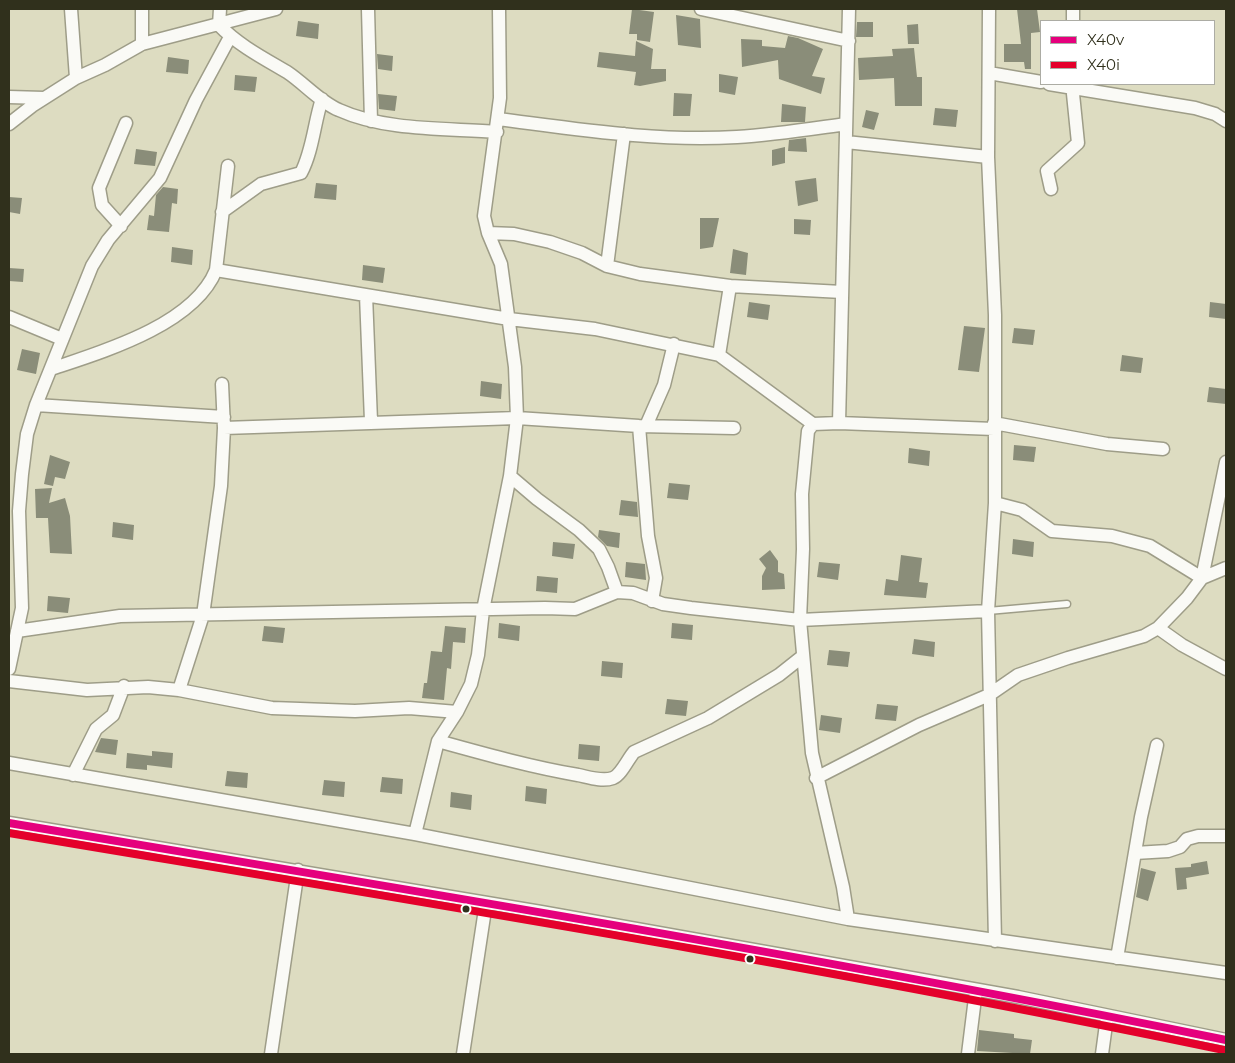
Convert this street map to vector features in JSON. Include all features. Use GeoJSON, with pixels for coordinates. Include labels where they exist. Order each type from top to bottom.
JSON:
{"type":"FeatureCollection","features":[{"type":"Feature","properties":{"kind":"street"},"geometry":{"type":"LineString","coordinates":[[71,9],[76,78]]}},
{"type":"Feature","properties":{"kind":"street"},"geometry":{"type":"LineString","coordinates":[[142,9],[142,44]]}},
{"type":"Feature","properties":{"kind":"street"},"geometry":{"type":"LineString","coordinates":[[220,9],[219,24],[230,37],[293,76],[337,110],[371,121],[497,132]]}},
{"type":"Feature","properties":{"kind":"street"},"geometry":{"type":"LineString","coordinates":[[9,124],[32,106],[76,78],[105,65],[142,44],[276,9]]}},
{"type":"Feature","properties":{"kind":"street"},"geometry":{"type":"LineString","coordinates":[[368,9],[371,121]]}},
{"type":"Feature","properties":{"kind":"street"},"geometry":{"type":"LineString","coordinates":[[415,834],[438,741],[457,712],[471,684],[478,655],[483,610],[510,476],[517,418],[509,319],[501,264],[488,233],[484,216],[498,119],[501,38],[499,9]]}},
{"type":"Feature","properties":{"kind":"street"},"geometry":{"type":"LineString","coordinates":[[701,9],[850,41]]}},
{"type":"Feature","properties":{"kind":"street"},"geometry":{"type":"LineString","coordinates":[[839,423],[846,124],[850,41],[849,9]]}},
{"type":"Feature","properties":{"kind":"street"},"geometry":{"type":"LineString","coordinates":[[989,9],[988,157],[995,315],[994,426],[996,503],[988,611],[989,695],[993,769],[995,941]]}},
{"type":"Feature","properties":{"kind":"street"},"geometry":{"type":"LineString","coordinates":[[9,669],[22,608],[15,552],[22,474],[27,434],[36,405],[92,266],[108,240],[160,178],[196,100],[230,37]]}},
{"type":"Feature","properties":{"kind":"street"},"geometry":{"type":"LineString","coordinates":[[989,73],[1040,82]]}},
{"type":"Feature","properties":{"kind":"street"},"geometry":{"type":"LineString","coordinates":[[1051,189],[1047,171],[1078,143],[1072,86],[1196,108],[1215,114],[1226,121]]}},
{"type":"Feature","properties":{"kind":"street"},"geometry":{"type":"LineString","coordinates":[[9,97],[46,98]]}},
{"type":"Feature","properties":{"kind":"street"},"geometry":{"type":"LineString","coordinates":[[222,212],[261,184],[301,173],[310,151],[315,119],[322,98]]}},
{"type":"Feature","properties":{"kind":"street"},"geometry":{"type":"LineString","coordinates":[[498,119],[624,134],[736,137],[846,124]]}},
{"type":"Feature","properties":{"kind":"street"},"geometry":{"type":"LineString","coordinates":[[121,226],[102,205],[99,188],[126,123]]}},
{"type":"Feature","properties":{"kind":"street"},"geometry":{"type":"LineString","coordinates":[[607,266],[624,134]]}},
{"type":"Feature","properties":{"kind":"street"},"geometry":{"type":"LineString","coordinates":[[846,142],[988,157]]}},
{"type":"Feature","properties":{"kind":"street"},"geometry":{"type":"LineString","coordinates":[[51,369],[103,351],[163,325],[195,300],[213,278],[216,270],[228,166]]}},
{"type":"Feature","properties":{"kind":"street"},"geometry":{"type":"LineString","coordinates":[[488,233],[514,234],[550,242],[582,253],[607,266],[640,274],[730,286],[842,292]]}},
{"type":"Feature","properties":{"kind":"street"},"geometry":{"type":"LineString","coordinates":[[216,270],[509,319],[595,329],[674,344],[719,355],[813,424],[994,426],[1107,444],[1163,449]]}},
{"type":"Feature","properties":{"kind":"street"},"geometry":{"type":"LineString","coordinates":[[719,355],[730,286]]}},
{"type":"Feature","properties":{"kind":"street"},"geometry":{"type":"LineString","coordinates":[[366,295],[371,421]]}},
{"type":"Feature","properties":{"kind":"street"},"geometry":{"type":"LineString","coordinates":[[9,317],[62,339]]}},
{"type":"Feature","properties":{"kind":"street"},"geometry":{"type":"LineString","coordinates":[[652,600],[656,578],[648,536],[643,426],[664,385],[674,344]]}},
{"type":"Feature","properties":{"kind":"street"},"geometry":{"type":"LineString","coordinates":[[179,690],[203,615],[221,486],[224,422],[222,384]]}},
{"type":"Feature","properties":{"kind":"street"},"geometry":{"type":"LineString","coordinates":[[36,405],[224,422],[517,418],[643,426],[734,428]]}},
{"type":"Feature","properties":{"kind":"street"},"geometry":{"type":"LineString","coordinates":[[813,424],[808,431],[806,441],[802,494],[803,549],[800,620],[812,753],[816,778],[843,887],[848,920]]}},
{"type":"Feature","properties":{"kind":"street"},"geometry":{"type":"LineString","coordinates":[[816,778],[919,725],[989,695],[1018,675],[1144,636],[1158,628],[1187,598],[1202,578],[1226,462]]}},
{"type":"Feature","properties":{"kind":"street"},"geometry":{"type":"LineString","coordinates":[[510,476],[536,499],[579,530],[599,549],[617,592]]}},
{"type":"Feature","properties":{"kind":"street"},"geometry":{"type":"LineString","coordinates":[[996,503],[1022,510],[1052,531],[1112,536],[1150,546],[1202,578]]}},
{"type":"Feature","properties":{"kind":"street"},"geometry":{"type":"LineString","coordinates":[[1202,578],[1226,568]]}},
{"type":"Feature","properties":{"kind":"street"},"geometry":{"type":"LineString","coordinates":[[17,631],[120,616],[576,609],[617,592],[633,592],[652,600],[691,608],[800,620],[988,611]]}},
{"type":"Feature","properties":{"kind":"street"},"geometry":{"type":"LineString","coordinates":[[1158,628],[1182,645],[1226,668]]}},
{"type":"Feature","properties":{"kind":"street"},"geometry":{"type":"LineString","coordinates":[[438,741],[535,768],[601,779],[613,778],[620,773],[625,761],[634,752],[708,718],[779,675],[803,656]]}},
{"type":"Feature","properties":{"kind":"street"},"geometry":{"type":"LineString","coordinates":[[9,681],[87,690],[124,686],[179,690],[272,708],[355,711],[409,708],[457,712]]}},
{"type":"Feature","properties":{"kind":"street"},"geometry":{"type":"LineString","coordinates":[[73,775],[96,729],[113,715],[124,686]]}},
{"type":"Feature","properties":{"kind":"street"},"geometry":{"type":"LineString","coordinates":[[1117,958],[1135,853],[1158,745]]}},
{"type":"Feature","properties":{"kind":"street"},"geometry":{"type":"LineString","coordinates":[[9,763],[415,834],[848,920],[1226,974]]}},
{"type":"Feature","properties":{"kind":"street"},"geometry":{"type":"LineString","coordinates":[[9,823],[298,870],[976,990],[1226,1040]]}},
{"type":"Feature","properties":{"kind":"street"},"geometry":{"type":"LineString","coordinates":[[1135,853],[1168,851],[1180,847],[1187,839],[1198,836],[1226,836]]}},
{"type":"Feature","properties":{"kind":"street"},"geometry":{"type":"LineString","coordinates":[[271,1054],[298,870]]}},
{"type":"Feature","properties":{"kind":"street"},"geometry":{"type":"LineString","coordinates":[[462,1054],[486,903]]}},
{"type":"Feature","properties":{"kind":"street"},"geometry":{"type":"LineString","coordinates":[[968,1054],[976,990]]}},
{"type":"Feature","properties":{"kind":"street"},"geometry":{"type":"LineString","coordinates":[[1102,1054],[1107,1017]]}},
{"type":"Feature","properties":{"kind":"lane"},"geometry":{"type":"LineString","coordinates":[[988,611],[1066,604]]}},
{"type":"Feature","properties":{"kind":"building"},"geometry":{"type":"Polygon","coordinates":[[[632,9],[654,12],[650,42],[637,40],[637,34],[629,34],[632,9]]]}},
{"type":"Feature","properties":{"kind":"building"},"geometry":{"type":"Polygon","coordinates":[[[1017,9],[1037,9],[1040,32],[1031,33],[1031,69],[1025,69],[1024,62],[1004,62],[1004,44],[1021,44],[1017,9]]]}},
{"type":"Feature","properties":{"kind":"building"},"geometry":{"type":"Polygon","coordinates":[[[676,15],[700,19],[701,48],[678,45],[676,15]]]}},
{"type":"Feature","properties":{"kind":"building"},"geometry":{"type":"Polygon","coordinates":[[[298,21],[319,24],[318,39],[296,36],[298,21]]]}},
{"type":"Feature","properties":{"kind":"building"},"geometry":{"type":"Polygon","coordinates":[[[857,22],[873,22],[873,37],[856,37],[857,22]]]}},
{"type":"Feature","properties":{"kind":"building"},"geometry":{"type":"Polygon","coordinates":[[[918,24],[919,44],[908,44],[907,25],[918,24]]]}},
{"type":"Feature","properties":{"kind":"building"},"geometry":{"type":"Polygon","coordinates":[[[788,36],[798,38],[823,49],[812,76],[825,78],[821,94],[779,79],[778,60],[742,67],[741,39],[762,40],[762,46],[785,48],[788,36]]]}},
{"type":"Feature","properties":{"kind":"building"},"geometry":{"type":"Polygon","coordinates":[[[636,41],[653,49],[651,69],[666,69],[666,81],[640,86],[634,85],[636,72],[597,67],[599,52],[635,56],[636,41]]]}},
{"type":"Feature","properties":{"kind":"building"},"geometry":{"type":"Polygon","coordinates":[[[914,48],[917,77],[922,77],[922,106],[895,106],[894,78],[859,80],[858,58],[893,56],[892,49],[914,48]]]}},
{"type":"Feature","properties":{"kind":"building"},"geometry":{"type":"Polygon","coordinates":[[[377,54],[393,56],[392,71],[378,69],[377,54]]]}},
{"type":"Feature","properties":{"kind":"building"},"geometry":{"type":"Polygon","coordinates":[[[168,57],[189,60],[188,74],[166,72],[168,57]]]}},
{"type":"Feature","properties":{"kind":"building"},"geometry":{"type":"Polygon","coordinates":[[[719,74],[738,77],[735,95],[719,92],[719,74]]]}},
{"type":"Feature","properties":{"kind":"building"},"geometry":{"type":"Polygon","coordinates":[[[235,75],[257,77],[255,92],[234,90],[235,75]]]}},
{"type":"Feature","properties":{"kind":"building"},"geometry":{"type":"Polygon","coordinates":[[[674,93],[692,94],[690,116],[673,116],[674,93]]]}},
{"type":"Feature","properties":{"kind":"building"},"geometry":{"type":"Polygon","coordinates":[[[378,94],[397,96],[395,111],[379,109],[378,94]]]}},
{"type":"Feature","properties":{"kind":"building"},"geometry":{"type":"Polygon","coordinates":[[[782,104],[806,107],[805,122],[781,122],[782,104]]]}},
{"type":"Feature","properties":{"kind":"building"},"geometry":{"type":"Polygon","coordinates":[[[935,108],[958,110],[956,127],[933,125],[935,108]]]}},
{"type":"Feature","properties":{"kind":"building"},"geometry":{"type":"Polygon","coordinates":[[[866,110],[879,113],[874,130],[862,127],[866,110]]]}},
{"type":"Feature","properties":{"kind":"building"},"geometry":{"type":"Polygon","coordinates":[[[806,138],[807,152],[788,151],[789,140],[806,138]]]}},
{"type":"Feature","properties":{"kind":"building"},"geometry":{"type":"Polygon","coordinates":[[[785,147],[785,163],[772,166],[772,150],[785,147]]]}},
{"type":"Feature","properties":{"kind":"building"},"geometry":{"type":"Polygon","coordinates":[[[136,149],[157,152],[155,166],[134,164],[136,149]]]}},
{"type":"Feature","properties":{"kind":"building"},"geometry":{"type":"Polygon","coordinates":[[[816,178],[818,201],[798,206],[795,181],[816,178]]]}},
{"type":"Feature","properties":{"kind":"building"},"geometry":{"type":"Polygon","coordinates":[[[316,183],[337,185],[336,200],[314,198],[316,183]]]}},
{"type":"Feature","properties":{"kind":"building"},"geometry":{"type":"Polygon","coordinates":[[[163,187],[178,189],[177,204],[172,203],[169,232],[147,230],[149,215],[154,216],[156,195],[163,187]]]}},
{"type":"Feature","properties":{"kind":"building"},"geometry":{"type":"Polygon","coordinates":[[[9,197],[22,198],[20,214],[9,212],[9,197]]]}},
{"type":"Feature","properties":{"kind":"building"},"geometry":{"type":"Polygon","coordinates":[[[700,218],[719,218],[713,247],[700,249],[700,218]]]}},
{"type":"Feature","properties":{"kind":"building"},"geometry":{"type":"Polygon","coordinates":[[[794,219],[811,220],[810,235],[794,234],[794,219]]]}},
{"type":"Feature","properties":{"kind":"building"},"geometry":{"type":"Polygon","coordinates":[[[172,247],[193,250],[192,265],[171,262],[172,247]]]}},
{"type":"Feature","properties":{"kind":"building"},"geometry":{"type":"Polygon","coordinates":[[[733,249],[748,253],[746,275],[730,273],[733,249]]]}},
{"type":"Feature","properties":{"kind":"building"},"geometry":{"type":"Polygon","coordinates":[[[363,265],[385,268],[383,283],[362,280],[363,265]]]}},
{"type":"Feature","properties":{"kind":"building"},"geometry":{"type":"Polygon","coordinates":[[[9,268],[24,269],[23,282],[9,281],[9,268]]]}},
{"type":"Feature","properties":{"kind":"building"},"geometry":{"type":"Polygon","coordinates":[[[749,302],[770,305],[768,320],[747,317],[749,302]]]}},
{"type":"Feature","properties":{"kind":"building"},"geometry":{"type":"Polygon","coordinates":[[[1210,302],[1226,304],[1226,319],[1209,317],[1210,302]]]}},
{"type":"Feature","properties":{"kind":"building"},"geometry":{"type":"Polygon","coordinates":[[[964,326],[985,328],[979,372],[958,370],[964,326]]]}},
{"type":"Feature","properties":{"kind":"building"},"geometry":{"type":"Polygon","coordinates":[[[1014,328],[1035,330],[1033,345],[1012,343],[1014,328]]]}},
{"type":"Feature","properties":{"kind":"building"},"geometry":{"type":"Polygon","coordinates":[[[22,349],[40,353],[36,374],[17,370],[22,349]]]}},
{"type":"Feature","properties":{"kind":"building"},"geometry":{"type":"Polygon","coordinates":[[[1122,355],[1143,358],[1141,373],[1120,371],[1122,355]]]}},
{"type":"Feature","properties":{"kind":"building"},"geometry":{"type":"Polygon","coordinates":[[[481,381],[502,384],[501,399],[480,396],[481,381]]]}},
{"type":"Feature","properties":{"kind":"building"},"geometry":{"type":"Polygon","coordinates":[[[1209,387],[1226,389],[1226,404],[1207,402],[1209,387]]]}},
{"type":"Feature","properties":{"kind":"building"},"geometry":{"type":"Polygon","coordinates":[[[1014,445],[1036,447],[1034,462],[1013,460],[1014,445]]]}},
{"type":"Feature","properties":{"kind":"building"},"geometry":{"type":"Polygon","coordinates":[[[909,448],[930,451],[929,466],[908,463],[909,448]]]}},
{"type":"Feature","properties":{"kind":"building"},"geometry":{"type":"Polygon","coordinates":[[[50,455],[70,462],[65,479],[55,477],[53,486],[44,484],[50,455]]]}},
{"type":"Feature","properties":{"kind":"building"},"geometry":{"type":"Polygon","coordinates":[[[669,483],[690,485],[688,500],[667,498],[669,483]]]}},
{"type":"Feature","properties":{"kind":"building"},"geometry":{"type":"Polygon","coordinates":[[[52,488],[49,503],[65,498],[70,516],[72,554],[50,553],[48,518],[36,518],[35,489],[52,488]]]}},
{"type":"Feature","properties":{"kind":"building"},"geometry":{"type":"Polygon","coordinates":[[[621,500],[637,502],[638,517],[619,515],[621,500]]]}},
{"type":"Feature","properties":{"kind":"building"},"geometry":{"type":"Polygon","coordinates":[[[113,522],[134,525],[133,540],[112,537],[113,522]]]}},
{"type":"Feature","properties":{"kind":"building"},"geometry":{"type":"Polygon","coordinates":[[[599,530],[620,533],[619,548],[607,546],[598,537],[599,530]]]}},
{"type":"Feature","properties":{"kind":"building"},"geometry":{"type":"Polygon","coordinates":[[[1013,539],[1034,542],[1033,557],[1012,554],[1013,539]]]}},
{"type":"Feature","properties":{"kind":"building"},"geometry":{"type":"Polygon","coordinates":[[[553,542],[575,544],[573,559],[552,556],[553,542]]]}},
{"type":"Feature","properties":{"kind":"building"},"geometry":{"type":"Polygon","coordinates":[[[770,550],[778,561],[778,572],[784,574],[785,589],[762,590],[762,576],[766,568],[759,559],[770,550]]]}},
{"type":"Feature","properties":{"kind":"building"},"geometry":{"type":"Polygon","coordinates":[[[901,555],[922,558],[919,582],[928,583],[926,598],[884,595],[886,579],[898,581],[901,555]]]}},
{"type":"Feature","properties":{"kind":"building"},"geometry":{"type":"Polygon","coordinates":[[[626,562],[645,564],[646,580],[625,577],[626,562]]]}},
{"type":"Feature","properties":{"kind":"building"},"geometry":{"type":"Polygon","coordinates":[[[819,562],[840,564],[838,580],[817,577],[819,562]]]}},
{"type":"Feature","properties":{"kind":"building"},"geometry":{"type":"Polygon","coordinates":[[[537,576],[558,578],[557,593],[536,591],[537,576]]]}},
{"type":"Feature","properties":{"kind":"building"},"geometry":{"type":"Polygon","coordinates":[[[48,596],[70,598],[68,613],[47,611],[48,596]]]}},
{"type":"Feature","properties":{"kind":"building"},"geometry":{"type":"Polygon","coordinates":[[[499,623],[520,626],[519,641],[498,638],[499,623]]]}},
{"type":"Feature","properties":{"kind":"building"},"geometry":{"type":"Polygon","coordinates":[[[672,623],[693,625],[692,640],[671,638],[672,623]]]}},
{"type":"Feature","properties":{"kind":"building"},"geometry":{"type":"Polygon","coordinates":[[[264,626],[285,628],[283,643],[262,641],[264,626]]]}},
{"type":"Feature","properties":{"kind":"building"},"geometry":{"type":"Polygon","coordinates":[[[445,626],[466,628],[465,643],[453,642],[451,669],[447,668],[444,700],[422,698],[424,683],[427,683],[431,651],[442,652],[445,626]]]}},
{"type":"Feature","properties":{"kind":"building"},"geometry":{"type":"Polygon","coordinates":[[[914,639],[935,642],[934,657],[912,654],[914,639]]]}},
{"type":"Feature","properties":{"kind":"building"},"geometry":{"type":"Polygon","coordinates":[[[829,650],[850,652],[848,667],[827,665],[829,650]]]}},
{"type":"Feature","properties":{"kind":"building"},"geometry":{"type":"Polygon","coordinates":[[[602,661],[623,663],[622,678],[601,676],[602,661]]]}},
{"type":"Feature","properties":{"kind":"building"},"geometry":{"type":"Polygon","coordinates":[[[667,699],[688,701],[686,716],[665,714],[667,699]]]}},
{"type":"Feature","properties":{"kind":"building"},"geometry":{"type":"Polygon","coordinates":[[[877,704],[898,706],[896,721],[875,719],[877,704]]]}},
{"type":"Feature","properties":{"kind":"building"},"geometry":{"type":"Polygon","coordinates":[[[821,715],[842,718],[840,733],[819,730],[821,715]]]}},
{"type":"Feature","properties":{"kind":"building"},"geometry":{"type":"Polygon","coordinates":[[[101,738],[118,740],[116,755],[95,752],[101,738]]]}},
{"type":"Feature","properties":{"kind":"building"},"geometry":{"type":"Polygon","coordinates":[[[579,744],[600,746],[599,761],[578,759],[579,744]]]}},
{"type":"Feature","properties":{"kind":"building"},"geometry":{"type":"Polygon","coordinates":[[[152,751],[173,753],[172,768],[147,765],[147,770],[126,768],[127,753],[152,756],[152,751]]]}},
{"type":"Feature","properties":{"kind":"building"},"geometry":{"type":"Polygon","coordinates":[[[227,771],[248,773],[247,788],[225,786],[227,771]]]}},
{"type":"Feature","properties":{"kind":"building"},"geometry":{"type":"Polygon","coordinates":[[[382,777],[403,779],[402,794],[380,792],[382,777]]]}},
{"type":"Feature","properties":{"kind":"building"},"geometry":{"type":"Polygon","coordinates":[[[324,780],[345,782],[344,797],[322,795],[324,780]]]}},
{"type":"Feature","properties":{"kind":"building"},"geometry":{"type":"Polygon","coordinates":[[[526,786],[547,789],[546,804],[525,801],[526,786]]]}},
{"type":"Feature","properties":{"kind":"building"},"geometry":{"type":"Polygon","coordinates":[[[451,792],[472,795],[471,810],[450,807],[451,792]]]}},
{"type":"Feature","properties":{"kind":"building"},"geometry":{"type":"Polygon","coordinates":[[[1207,861],[1209,874],[1186,878],[1187,889],[1177,890],[1175,868],[1191,867],[1191,864],[1207,861]]]}},
{"type":"Feature","properties":{"kind":"building"},"geometry":{"type":"Polygon","coordinates":[[[1141,868],[1156,872],[1148,901],[1136,897],[1141,868]]]}},
{"type":"Feature","properties":{"kind":"building"},"geometry":{"type":"Polygon","coordinates":[[[979,1030],[1014,1034],[1014,1038],[1032,1040],[1030,1054],[977,1051],[979,1030]]]}},
{"type":"Feature","properties":{"kind":"transit line","name":"X40v"},"geometry":{"type":"LineString","coordinates":[[9,823],[770,953],[1226,1040]]}},
{"type":"Feature","properties":{"kind":"transit line","name":"X40i"},"geometry":{"type":"LineString","coordinates":[[9,833],[770,962],[1073,1019],[1224,1050]]}}]}
